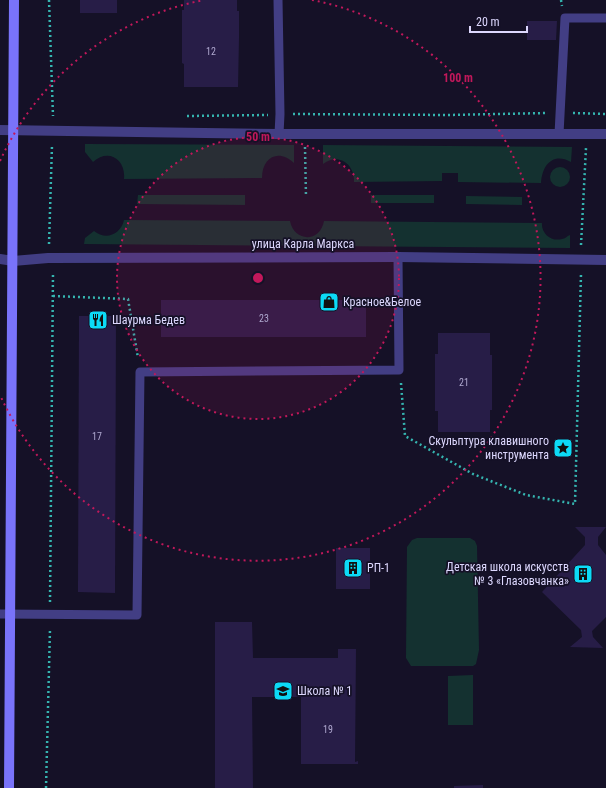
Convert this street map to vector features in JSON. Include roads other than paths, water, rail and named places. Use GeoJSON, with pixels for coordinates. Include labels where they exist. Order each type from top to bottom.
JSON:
{"type":"FeatureCollection","features":[{"type":"Feature","properties":{"kind":"main road"},"geometry":{"type":"LineString","coordinates":[[9,788],[14,0]]}},
{"type":"Feature","properties":{"kind":"street"},"geometry":{"type":"LineString","coordinates":[[0,130],[279,134],[606,134]]}},
{"type":"Feature","properties":{"kind":"street","name":"улица Карла Маркса"},"geometry":{"type":"LineString","coordinates":[[0,259],[13,261],[48,258],[398,256],[606,260]]}},
{"type":"Feature","properties":{"kind":"lane"},"geometry":{"type":"LineString","coordinates":[[278,0],[279,134]]}},
{"type":"Feature","properties":{"kind":"lane"},"geometry":{"type":"LineString","coordinates":[[559,134],[565,18],[606,18]]}},
{"type":"Feature","properties":{"kind":"lane"},"geometry":{"type":"LineString","coordinates":[[0,614],[137,616],[140,372],[400,370],[398,256]]}},
{"type":"Feature","properties":{"kind":"place","name":"Красное&Белое"},"geometry":{"type":"Point","coordinates":[329,302]}},
{"type":"Feature","properties":{"kind":"place","name":"Шаурма Бедев"},"geometry":{"type":"Point","coordinates":[98,320]}},
{"type":"Feature","properties":{"kind":"place","name":"Скульптура клавишного инструмента"},"geometry":{"type":"Point","coordinates":[563,448]}},
{"type":"Feature","properties":{"kind":"place","name":"РП-1"},"geometry":{"type":"Point","coordinates":[353,568]}},
{"type":"Feature","properties":{"kind":"place","name":"Детская школа искусств № 3 «Глазовчанка»"},"geometry":{"type":"Point","coordinates":[583,574]}},
{"type":"Feature","properties":{"kind":"place","name":"Школа № 1"},"geometry":{"type":"Point","coordinates":[283,691]}}]}
